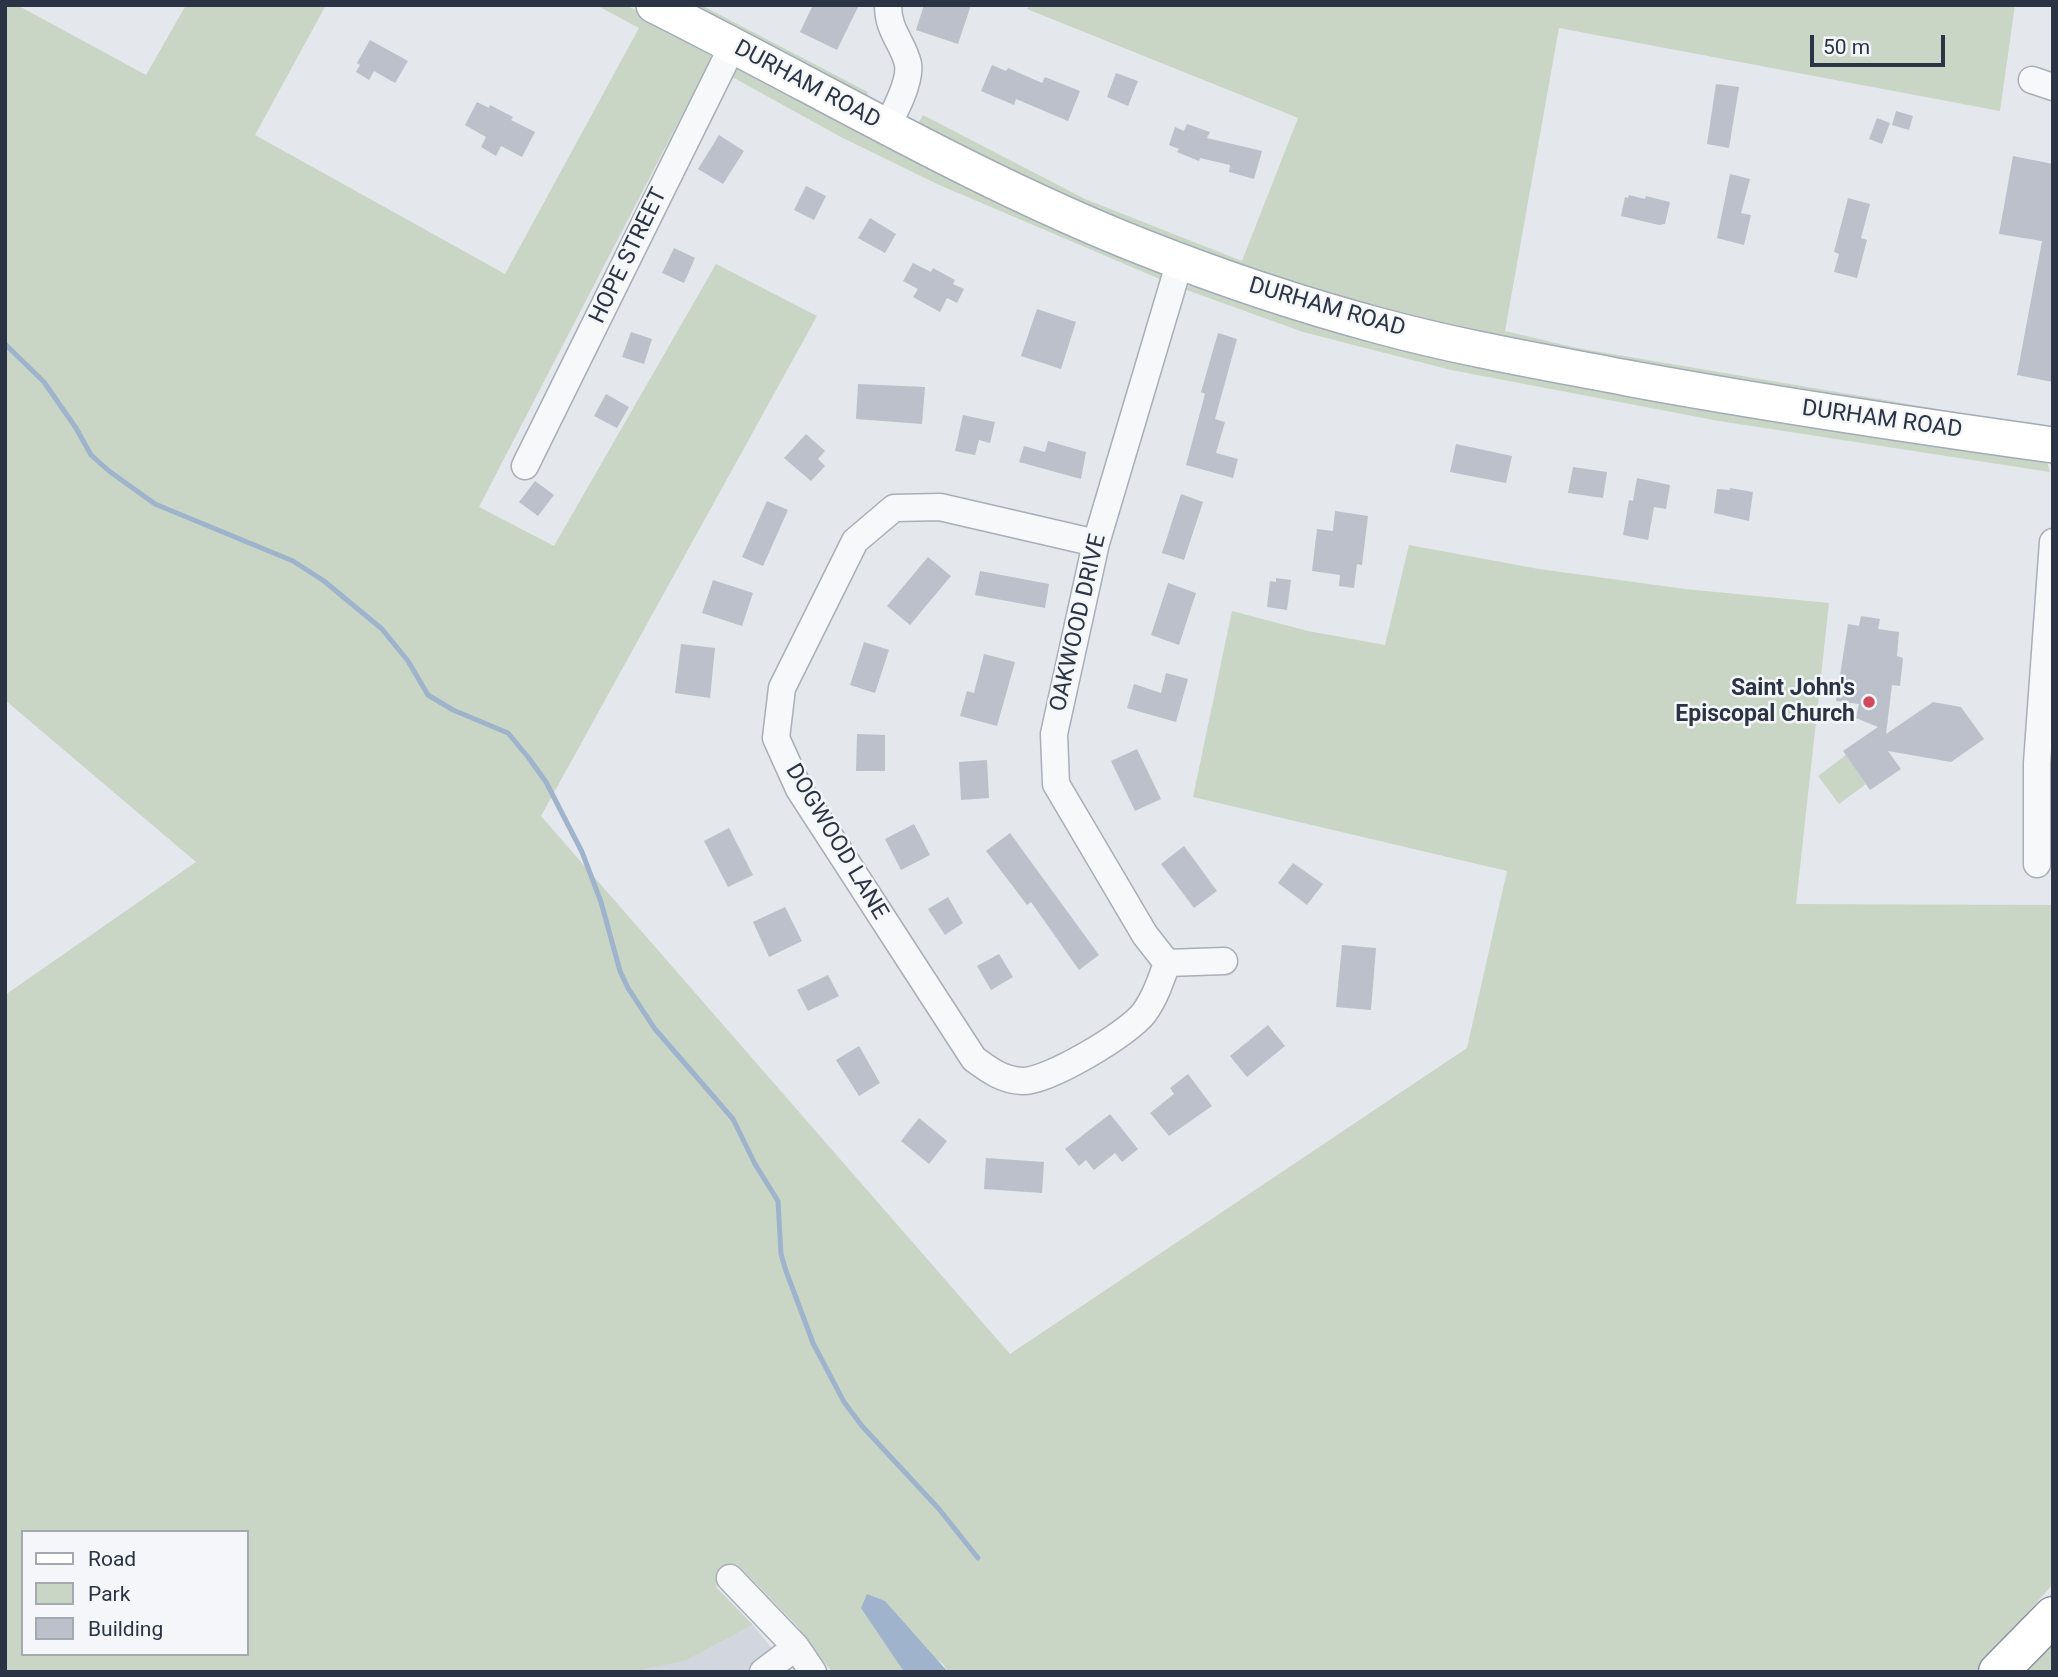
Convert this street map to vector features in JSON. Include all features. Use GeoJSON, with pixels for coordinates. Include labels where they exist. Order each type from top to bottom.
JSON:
{"type":"FeatureCollection","features":[{"type":"Feature","properties":{"kind":"highway"},"geometry":{"type":"LineString","coordinates":[[1997,1672],[2053,1616]]}},
{"type":"Feature","properties":{"kind":"main road","name":"DURHAM ROAD"},"geometry":{"type":"LineString","coordinates":[[654,5],[887,128],[1053,208],[1180,261],[1312,306],[1479,349],[1709,393],[2053,445]]}},
{"type":"Feature","properties":{"kind":"street"},"geometry":{"type":"LineString","coordinates":[[887,128],[898,106],[908,65],[889,20],[888,5]]}},
{"type":"Feature","properties":{"kind":"street","name":"HOPE STREET"},"geometry":{"type":"LineString","coordinates":[[525,466],[733,45]]}},
{"type":"Feature","properties":{"kind":"street","name":"OAKWOOD DRIVE"},"geometry":{"type":"LineString","coordinates":[[1167,963],[1145,935],[1056,784],[1054,734],[1096,543],[1180,261]]}},
{"type":"Feature","properties":{"kind":"street","name":"DOGWOOD LANE"},"geometry":{"type":"LineString","coordinates":[[1096,543],[940,507],[894,508],[856,541],[782,688],[776,738],[799,789],[966,1047],[974,1059],[996,1075],[1023,1081],[1043,1077],[1062,1069],[1134,1024],[1154,998],[1167,963]]}},
{"type":"Feature","properties":{"kind":"street"},"geometry":{"type":"LineString","coordinates":[[2037,864],[2037,763],[2053,542]]}},
{"type":"Feature","properties":{"kind":"street"},"geometry":{"type":"LineString","coordinates":[[1167,963],[1224,961]]}},
{"type":"Feature","properties":{"kind":"street"},"geometry":{"type":"LineString","coordinates":[[730,1578],[796,1647],[813,1672]]}},
{"type":"Feature","properties":{"kind":"street"},"geometry":{"type":"LineString","coordinates":[[763,1672],[796,1647]]}},
{"type":"Feature","properties":{"kind":"shaded area"},"geometry":{"type":"Polygon","coordinates":[[[753,1625],[791,1672],[632,1672],[685,1661],[753,1625]]]}},
{"type":"Feature","properties":{"kind":"green space"},"geometry":{"type":"Polygon","coordinates":[[[5,5],[17,5],[146,75],[186,5],[326,5],[255,135],[505,274],[639,28],[596,5],[626,5],[709,49],[711,57],[479,507],[554,546],[716,264],[817,316],[541,816],[1010,1354],[1467,1048],[1507,871],[1193,797],[1232,611],[1308,631],[1385,645],[1409,545],[1539,569],[1685,589],[1829,603],[1796,904],[2053,905],[2053,1584],[1975,1672],[948,1672],[943,1664],[862,1608],[904,1672],[832,1672],[797,1626],[737,1564],[716,1587],[753,1625],[685,1661],[632,1672],[5,1672],[5,995],[196,862],[5,700],[5,5]]]}},
{"type":"Feature","properties":{"kind":"green space"},"geometry":{"type":"Polygon","coordinates":[[[679,5],[701,5],[868,92],[867,99],[679,5]]]}},
{"type":"Feature","properties":{"kind":"green space"},"geometry":{"type":"Polygon","coordinates":[[[1030,5],[2015,5],[2000,111],[1559,28],[1505,331],[1577,348],[1961,413],[1923,417],[1375,315],[1126,230],[917,125],[923,115],[1085,199],[1242,261],[1298,118],[1027,9],[1030,5]]]}},
{"type":"Feature","properties":{"kind":"green space"},"geometry":{"type":"Polygon","coordinates":[[[737,67],[1157,269],[1162,274],[1162,280],[937,184],[839,136],[725,73],[737,67]]]}},
{"type":"Feature","properties":{"kind":"green space"},"geometry":{"type":"Polygon","coordinates":[[[1192,284],[2041,457],[2047,462],[2050,472],[1719,421],[1451,370],[1303,332],[1184,289],[1192,284]]]}},
{"type":"Feature","properties":{"kind":"green space"},"geometry":{"type":"Polygon","coordinates":[[[1846,755],[1866,784],[1839,804],[1818,776],[1846,755]]]}},
{"type":"Feature","properties":{"kind":"green space"},"geometry":{"type":"Polygon","coordinates":[[[2053,1631],[2053,1672],[2014,1672],[2053,1631]]]}},
{"type":"Feature","properties":{"kind":"water"},"geometry":{"type":"Polygon","coordinates":[[[867,1594],[885,1601],[948,1672],[904,1672],[861,1608],[867,1594]]]}},
{"type":"Feature","properties":{"kind":"building"},"geometry":{"type":"Polygon","coordinates":[[[813,5],[859,5],[837,50],[800,32],[813,5]]]}},
{"type":"Feature","properties":{"kind":"building"},"geometry":{"type":"Polygon","coordinates":[[[924,5],[971,5],[958,44],[916,30],[924,5]]]}},
{"type":"Feature","properties":{"kind":"building"},"geometry":{"type":"Polygon","coordinates":[[[370,40],[408,61],[395,83],[374,71],[369,80],[356,72],[360,65],[357,63],[370,40]]]}},
{"type":"Feature","properties":{"kind":"building"},"geometry":{"type":"Polygon","coordinates":[[[992,65],[1006,71],[1008,68],[1042,83],[1045,77],[1080,91],[1068,121],[1016,99],[1014,105],[981,91],[992,65]]]}},
{"type":"Feature","properties":{"kind":"building"},"geometry":{"type":"Polygon","coordinates":[[[1116,73],[1138,81],[1128,106],[1107,97],[1116,73]]]}},
{"type":"Feature","properties":{"kind":"building"},"geometry":{"type":"Polygon","coordinates":[[[1716,84],[1739,87],[1729,148],[1707,144],[1716,84]]]}},
{"type":"Feature","properties":{"kind":"building"},"geometry":{"type":"Polygon","coordinates":[[[477,102],[489,108],[490,105],[535,132],[522,157],[501,146],[496,156],[481,147],[486,137],[465,125],[477,102]]]}},
{"type":"Feature","properties":{"kind":"building"},"geometry":{"type":"Polygon","coordinates":[[[1896,111],[1913,116],[1909,130],[1892,125],[1896,111]]]}},
{"type":"Feature","properties":{"kind":"building"},"geometry":{"type":"Polygon","coordinates":[[[1877,118],[1890,123],[1882,144],[1869,139],[1877,118]]]}},
{"type":"Feature","properties":{"kind":"building"},"geometry":{"type":"Polygon","coordinates":[[[1187,124],[1210,132],[1207,138],[1262,151],[1254,179],[1229,172],[1230,165],[1200,158],[1199,161],[1177,152],[1179,149],[1169,145],[1175,127],[1184,131],[1187,124]]]}},
{"type":"Feature","properties":{"kind":"building"},"geometry":{"type":"Polygon","coordinates":[[[719,135],[744,151],[723,184],[698,169],[719,135]]]}},
{"type":"Feature","properties":{"kind":"building"},"geometry":{"type":"Polygon","coordinates":[[[2013,156],[2053,164],[2053,382],[2017,375],[2042,241],[1999,234],[2013,156]]]}},
{"type":"Feature","properties":{"kind":"building"},"geometry":{"type":"Polygon","coordinates":[[[1730,174],[1750,179],[1741,213],[1751,215],[1744,245],[1717,238],[1730,174]]]}},
{"type":"Feature","properties":{"kind":"building"},"geometry":{"type":"Polygon","coordinates":[[[806,186],[826,196],[814,220],[794,210],[806,186]]]}},
{"type":"Feature","properties":{"kind":"building"},"geometry":{"type":"Polygon","coordinates":[[[1629,195],[1670,202],[1665,224],[1621,216],[1625,197],[1628,198],[1629,195]]]}},
{"type":"Feature","properties":{"kind":"building"},"geometry":{"type":"Polygon","coordinates":[[[1848,198],[1870,204],[1861,238],[1867,240],[1857,278],[1834,272],[1839,254],[1834,252],[1848,198]]]}},
{"type":"Feature","properties":{"kind":"building"},"geometry":{"type":"Polygon","coordinates":[[[870,218],[896,234],[885,253],[858,238],[870,218]]]}},
{"type":"Feature","properties":{"kind":"building"},"geometry":{"type":"Polygon","coordinates":[[[674,248],[695,258],[684,283],[662,273],[674,248]]]}},
{"type":"Feature","properties":{"kind":"building"},"geometry":{"type":"Polygon","coordinates":[[[913,263],[931,272],[933,268],[955,280],[953,284],[964,289],[957,303],[947,298],[940,312],[913,297],[918,289],[903,281],[913,263]]]}},
{"type":"Feature","properties":{"kind":"building"},"geometry":{"type":"Polygon","coordinates":[[[1037,309],[1076,322],[1061,369],[1021,356],[1037,309]]]}},
{"type":"Feature","properties":{"kind":"building"},"geometry":{"type":"Polygon","coordinates":[[[631,332],[652,339],[644,364],[622,357],[631,332]]]}},
{"type":"Feature","properties":{"kind":"building"},"geometry":{"type":"Polygon","coordinates":[[[1218,333],[1237,339],[1215,419],[1225,422],[1216,453],[1238,459],[1233,478],[1186,465],[1205,394],[1201,392],[1218,333]]]}},
{"type":"Feature","properties":{"kind":"building"},"geometry":{"type":"Polygon","coordinates":[[[858,384],[925,387],[922,424],[856,419],[858,384]]]}},
{"type":"Feature","properties":{"kind":"building"},"geometry":{"type":"Polygon","coordinates":[[[606,394],[629,407],[617,428],[594,416],[606,394]]]}},
{"type":"Feature","properties":{"kind":"building"},"geometry":{"type":"Polygon","coordinates":[[[963,415],[995,422],[990,443],[979,440],[975,455],[955,451],[963,415]]]}},
{"type":"Feature","properties":{"kind":"building"},"geometry":{"type":"Polygon","coordinates":[[[806,434],[825,451],[818,459],[825,466],[811,481],[784,458],[806,434]]]}},
{"type":"Feature","properties":{"kind":"building"},"geometry":{"type":"Polygon","coordinates":[[[1048,441],[1086,452],[1081,479],[1019,462],[1024,446],[1045,452],[1048,441]]]}},
{"type":"Feature","properties":{"kind":"building"},"geometry":{"type":"Polygon","coordinates":[[[1456,444],[1512,456],[1506,483],[1450,472],[1456,444]]]}},
{"type":"Feature","properties":{"kind":"building"},"geometry":{"type":"Polygon","coordinates":[[[1573,467],[1607,472],[1603,498],[1568,493],[1573,467]]]}},
{"type":"Feature","properties":{"kind":"building"},"geometry":{"type":"Polygon","coordinates":[[[1637,478],[1670,485],[1666,509],[1654,507],[1648,540],[1623,535],[1629,500],[1633,501],[1637,478]]]}},
{"type":"Feature","properties":{"kind":"building"},"geometry":{"type":"Polygon","coordinates":[[[535,481],[554,495],[538,516],[519,502],[535,481]]]}},
{"type":"Feature","properties":{"kind":"building"},"geometry":{"type":"Polygon","coordinates":[[[1717,489],[1753,492],[1749,521],[1714,513],[1717,489]]]}},
{"type":"Feature","properties":{"kind":"building"},"geometry":{"type":"Polygon","coordinates":[[[1181,494],[1203,502],[1184,560],[1162,553],[1181,494]]]}},
{"type":"Feature","properties":{"kind":"building"},"geometry":{"type":"Polygon","coordinates":[[[767,501],[788,510],[763,566],[742,557],[767,501]]]}},
{"type":"Feature","properties":{"kind":"building"},"geometry":{"type":"Polygon","coordinates":[[[1335,511],[1368,516],[1362,565],[1357,564],[1354,588],[1339,586],[1340,575],[1312,571],[1317,529],[1333,531],[1335,511]]]}},
{"type":"Feature","properties":{"kind":"building"},"geometry":{"type":"Polygon","coordinates":[[[928,557],[951,576],[910,625],[887,606],[928,557]]]}},
{"type":"Feature","properties":{"kind":"building"},"geometry":{"type":"Polygon","coordinates":[[[980,571],[1049,584],[1045,608],[975,595],[980,571]]]}},
{"type":"Feature","properties":{"kind":"building"},"geometry":{"type":"Polygon","coordinates":[[[1276,578],[1291,580],[1287,610],[1267,607],[1270,581],[1276,582],[1276,578]]]}},
{"type":"Feature","properties":{"kind":"building"},"geometry":{"type":"Polygon","coordinates":[[[713,580],[753,593],[742,626],[702,613],[713,580]]]}},
{"type":"Feature","properties":{"kind":"building"},"geometry":{"type":"Polygon","coordinates":[[[1168,583],[1196,593],[1179,645],[1151,635],[1168,583]]]}},
{"type":"Feature","properties":{"kind":"building","name":"Saint John's Episcopal Church"},"geometry":{"type":"Polygon","coordinates":[[[1861,616],[1880,619],[1878,629],[1899,632],[1897,656],[1903,658],[1900,686],[1892,685],[1886,734],[1933,702],[1961,707],[1984,739],[1951,762],[1888,751],[1901,769],[1870,790],[1843,751],[1878,727],[1856,718],[1859,704],[1836,701],[1848,624],[1859,626],[1861,616]]]}},
{"type":"Feature","properties":{"kind":"building"},"geometry":{"type":"Polygon","coordinates":[[[864,642],[889,650],[875,693],[850,685],[864,642]]]}},
{"type":"Feature","properties":{"kind":"building"},"geometry":{"type":"Polygon","coordinates":[[[681,644],[715,648],[710,698],[675,693],[681,644]]]}},
{"type":"Feature","properties":{"kind":"building"},"geometry":{"type":"Polygon","coordinates":[[[984,654],[1015,662],[997,726],[960,716],[967,691],[974,693],[984,654]]]}},
{"type":"Feature","properties":{"kind":"building"},"geometry":{"type":"Polygon","coordinates":[[[1166,673],[1188,679],[1176,722],[1127,708],[1134,684],[1161,693],[1166,673]]]}},
{"type":"Feature","properties":{"kind":"building"},"geometry":{"type":"Polygon","coordinates":[[[857,734],[885,735],[885,771],[856,771],[857,734]]]}},
{"type":"Feature","properties":{"kind":"building"},"geometry":{"type":"Polygon","coordinates":[[[1137,749],[1161,799],[1135,811],[1111,761],[1137,749]]]}},
{"type":"Feature","properties":{"kind":"building"},"geometry":{"type":"Polygon","coordinates":[[[987,760],[989,798],[961,800],[959,762],[987,760]]]}},
{"type":"Feature","properties":{"kind":"building"},"geometry":{"type":"Polygon","coordinates":[[[914,824],[930,855],[901,870],[885,839],[914,824]]]}},
{"type":"Feature","properties":{"kind":"building"},"geometry":{"type":"Polygon","coordinates":[[[729,828],[753,875],[728,887],[704,841],[729,828]]]}},
{"type":"Feature","properties":{"kind":"building"},"geometry":{"type":"Polygon","coordinates":[[[1010,833],[1099,955],[1079,970],[1031,902],[1027,905],[986,851],[1010,833]]]}},
{"type":"Feature","properties":{"kind":"building"},"geometry":{"type":"Polygon","coordinates":[[[1184,846],[1217,891],[1194,908],[1161,864],[1184,846]]]}},
{"type":"Feature","properties":{"kind":"building"},"geometry":{"type":"Polygon","coordinates":[[[1293,863],[1323,884],[1307,905],[1278,883],[1293,863]]]}},
{"type":"Feature","properties":{"kind":"building"},"geometry":{"type":"Polygon","coordinates":[[[948,897],[963,923],[945,935],[928,909],[948,897]]]}},
{"type":"Feature","properties":{"kind":"building"},"geometry":{"type":"Polygon","coordinates":[[[785,907],[802,941],[769,957],[753,922],[785,907]]]}},
{"type":"Feature","properties":{"kind":"building"},"geometry":{"type":"Polygon","coordinates":[[[1342,945],[1376,948],[1371,1010],[1336,1007],[1342,945]]]}},
{"type":"Feature","properties":{"kind":"building"},"geometry":{"type":"Polygon","coordinates":[[[999,954],[1013,977],[991,990],[977,966],[999,954]]]}},
{"type":"Feature","properties":{"kind":"building"},"geometry":{"type":"Polygon","coordinates":[[[828,975],[839,996],[808,1011],[797,990],[828,975]]]}},
{"type":"Feature","properties":{"kind":"building"},"geometry":{"type":"Polygon","coordinates":[[[1268,1025],[1285,1046],[1247,1077],[1230,1056],[1268,1025]]]}},
{"type":"Feature","properties":{"kind":"building"},"geometry":{"type":"Polygon","coordinates":[[[859,1046],[880,1083],[859,1096],[836,1060],[859,1046]]]}},
{"type":"Feature","properties":{"kind":"building"},"geometry":{"type":"Polygon","coordinates":[[[1188,1074],[1212,1106],[1169,1136],[1150,1113],[1174,1094],[1170,1088],[1188,1074]]]}},
{"type":"Feature","properties":{"kind":"building"},"geometry":{"type":"Polygon","coordinates":[[[1110,1114],[1138,1149],[1122,1162],[1115,1153],[1094,1170],[1086,1160],[1079,1166],[1065,1149],[1110,1114]]]}},
{"type":"Feature","properties":{"kind":"building"},"geometry":{"type":"Polygon","coordinates":[[[919,1118],[947,1141],[929,1164],[901,1141],[919,1118]]]}},
{"type":"Feature","properties":{"kind":"building"},"geometry":{"type":"Polygon","coordinates":[[[986,1158],[1044,1162],[1042,1193],[984,1189],[986,1158]]]}},
{"type":"Feature","properties":{"kind":"waterway"},"geometry":{"type":"LineString","coordinates":[[5,344],[44,382],[91,455],[109,471],[155,504],[293,561],[324,581],[382,629],[408,661],[428,695],[453,710],[508,733],[528,757],[546,782],[582,852],[601,902],[620,971],[628,988],[655,1029],[733,1119],[755,1164],[778,1201],[781,1254],[786,1271],[813,1343],[844,1402],[862,1426],[939,1509],[978,1558]]}},
{"type":"Feature","properties":{"kind":"place","name":"Saint John's Episcopal Church"},"geometry":{"type":"Point","coordinates":[1869,702]}}]}
